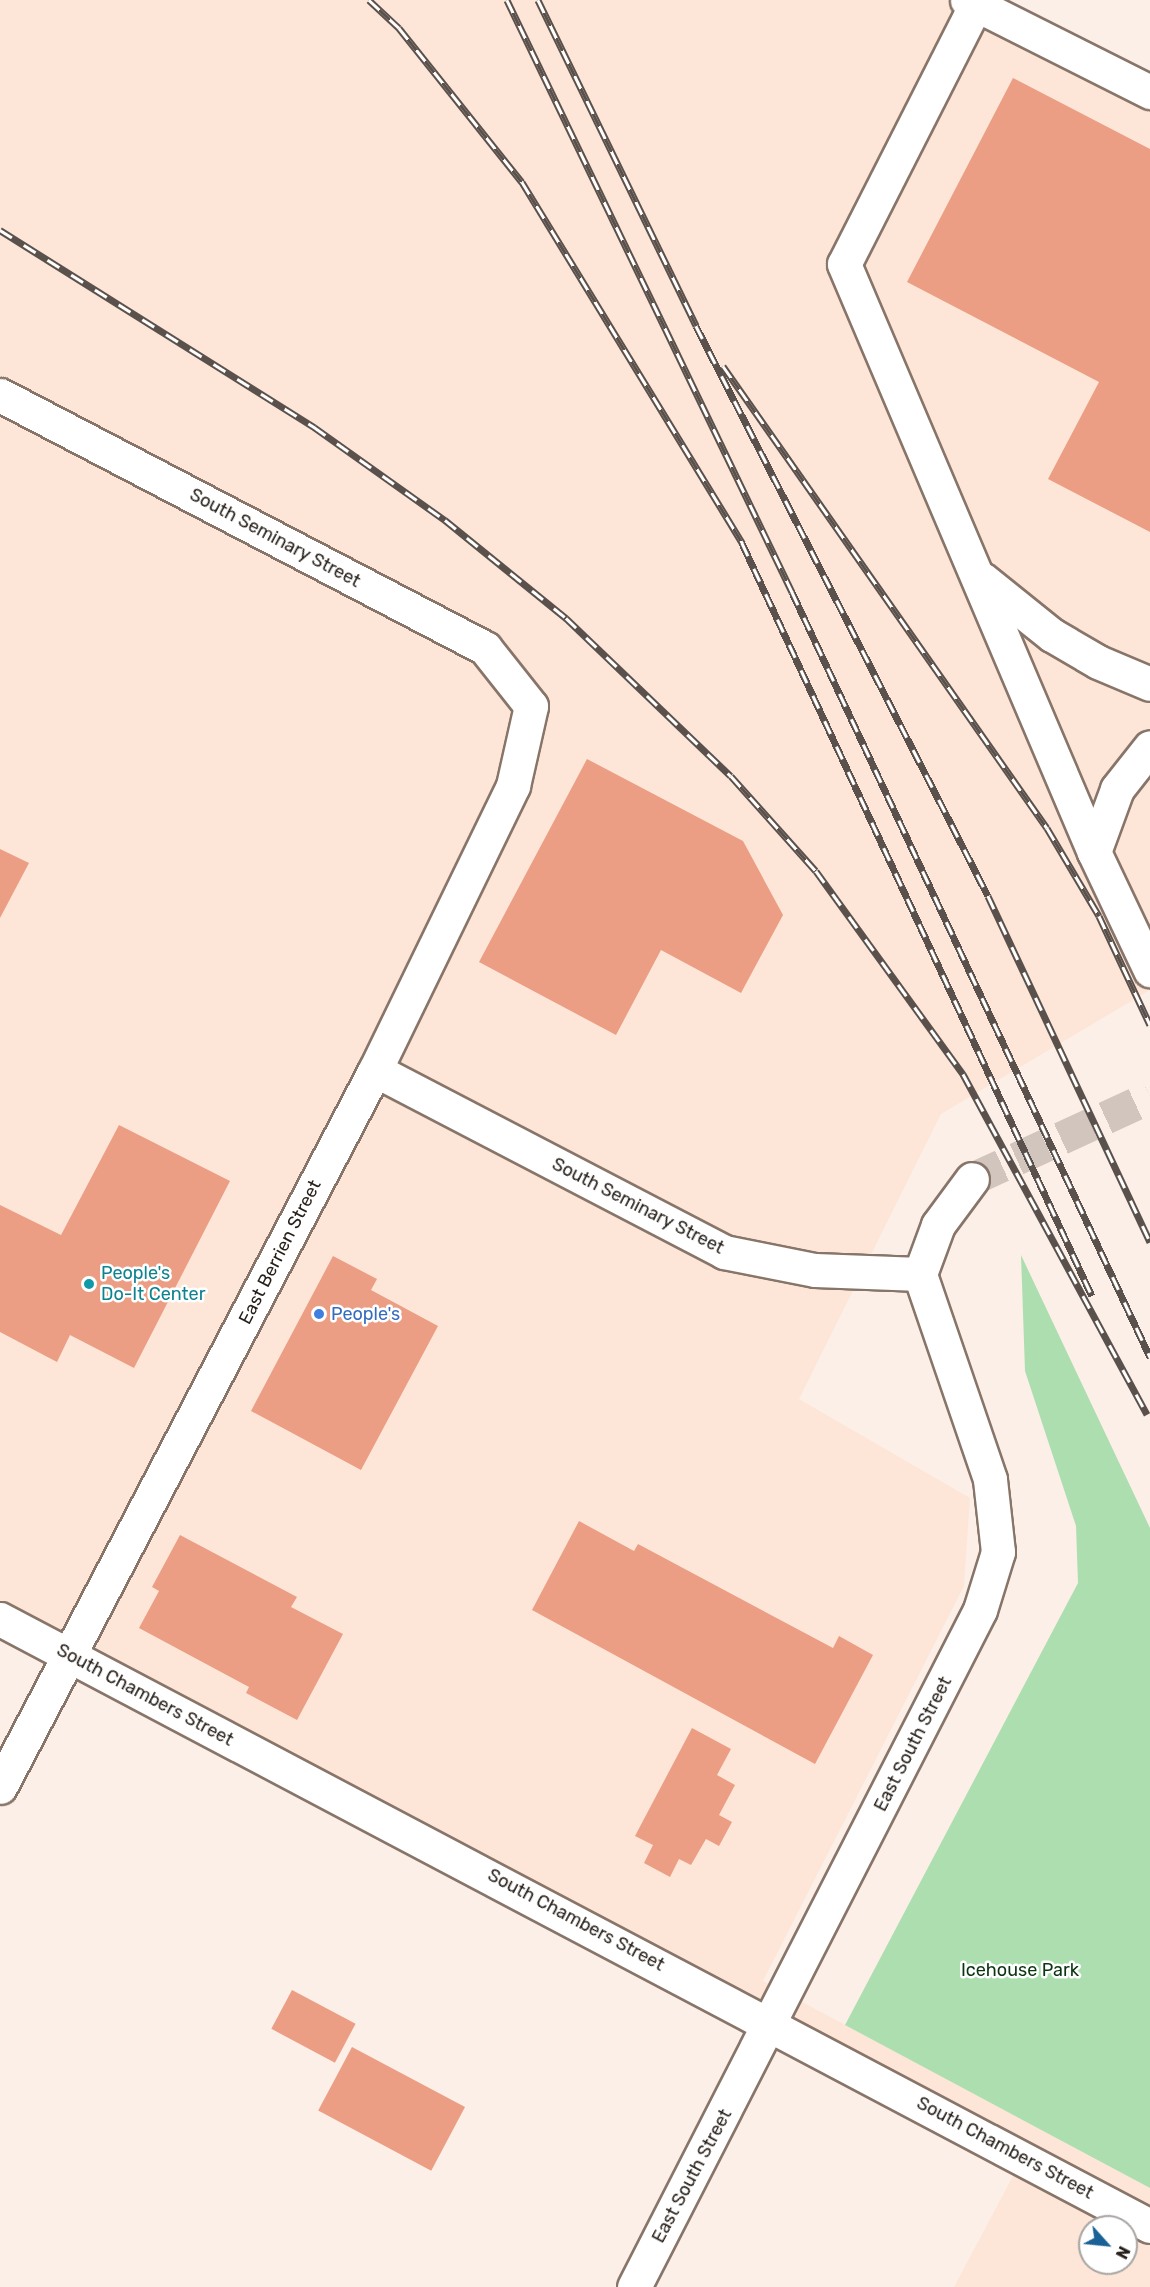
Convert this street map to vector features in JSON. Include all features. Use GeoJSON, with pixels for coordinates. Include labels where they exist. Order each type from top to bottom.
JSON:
{"type":"FeatureCollection","features":[{"type":"Feature","properties":{"kind":"street"},"geometry":{"type":"LineString","coordinates":[[1150,92],[971,3],[844,264],[1094,852],[1150,970]]}},
{"type":"Feature","properties":{"kind":"street","name":"South Seminary Street"},"geometry":{"type":"LineString","coordinates":[[0,395],[485,648],[531,706]]}},
{"type":"Feature","properties":{"kind":"street"},"geometry":{"type":"LineString","coordinates":[[977,574],[1052,635],[1098,662],[1150,684]]}},
{"type":"Feature","properties":{"kind":"street","name":"East Berrien Street"},"geometry":{"type":"LineString","coordinates":[[0,1787],[375,1070],[513,786],[531,706]]}},
{"type":"Feature","properties":{"kind":"street"},"geometry":{"type":"LineString","coordinates":[[1094,852],[1117,789],[1150,747]]}},
{"type":"Feature","properties":{"kind":"street","name":"South Seminary Street"},"geometry":{"type":"LineString","coordinates":[[375,1070],[724,1252],[815,1270],[920,1274]]}},
{"type":"Feature","properties":{"kind":"street"},"geometry":{"type":"LineString","coordinates":[[920,1274],[938,1225],[972,1179]]}},
{"type":"Feature","properties":{"kind":"street","name":"East South Street"},"geometry":{"type":"LineString","coordinates":[[634,2287],[772,2023],[980,1610],[998,1552],[990,1479],[920,1274]]}},
{"type":"Feature","properties":{"kind":"street","name":"South Chambers Street"},"geometry":{"type":"LineString","coordinates":[[0,1619],[772,2023],[1150,2226]]}},
{"type":"Feature","properties":{"kind":"shaded area"},"geometry":{"type":"Polygon","coordinates":[[[0,0],[967,0],[1150,92],[1150,990],[941,1114],[799,1399],[970,1498],[964,1586],[763,1981],[1150,2188],[1150,2287],[954,2287],[1022,2159],[0,1619],[0,0]]]}},
{"type":"Feature","properties":{"kind":"green space","name":"Icehouse Park"},"geometry":{"type":"Polygon","coordinates":[[[1021,1255],[1150,1528],[1150,2188],[845,2025],[1078,1583],[1076,1526],[1025,1371],[1021,1255]]]}},
{"type":"Feature","properties":{"kind":"building"},"geometry":{"type":"Polygon","coordinates":[[[1013,78],[1150,149],[1150,532],[1048,479],[1099,382],[907,282],[1013,78]]]}},
{"type":"Feature","properties":{"kind":"building"},"geometry":{"type":"Polygon","coordinates":[[[587,759],[743,841],[783,915],[741,993],[661,950],[616,1035],[479,962],[587,759]]]}},
{"type":"Feature","properties":{"kind":"building"},"geometry":{"type":"Polygon","coordinates":[[[0,849],[29,863],[0,918],[0,849]]]}},
{"type":"Feature","properties":{"kind":"building","name":"People's Do-It Center"},"geometry":{"type":"Polygon","coordinates":[[[119,1125],[230,1181],[134,1368],[70,1335],[57,1362],[0,1332],[0,1205],[61,1235],[119,1125]]]}},
{"type":"Feature","properties":{"kind":"building"},"geometry":{"type":"Polygon","coordinates":[[[333,1256],[377,1279],[371,1290],[438,1326],[361,1470],[251,1411],[333,1256]]]}},
{"type":"Feature","properties":{"kind":"building"},"geometry":{"type":"Polygon","coordinates":[[[579,1521],[634,1551],[638,1544],[833,1648],[839,1636],[873,1655],[815,1764],[532,1610],[579,1521]]]}},
{"type":"Feature","properties":{"kind":"building"},"geometry":{"type":"Polygon","coordinates":[[[180,1535],[297,1597],[291,1607],[343,1634],[297,1720],[246,1693],[249,1687],[139,1628],[159,1591],[152,1587],[180,1535]]]}},
{"type":"Feature","properties":{"kind":"building"},"geometry":{"type":"Polygon","coordinates":[[[692,1728],[731,1749],[717,1775],[735,1785],[719,1815],[732,1822],[719,1846],[706,1839],[691,1865],[679,1859],[670,1877],[644,1863],[653,1845],[635,1836],[692,1728]]]}},
{"type":"Feature","properties":{"kind":"building"},"geometry":{"type":"Polygon","coordinates":[[[292,1990],[356,2024],[335,2063],[271,2029],[292,1990]]]}},
{"type":"Feature","properties":{"kind":"building"},"geometry":{"type":"Polygon","coordinates":[[[352,2047],[465,2107],[431,2171],[318,2111],[352,2047]]]}},
{"type":"Feature","properties":{"kind":"tunnel"},"geometry":{"type":"LineString","coordinates":[[972,1179],[1150,1097]]}},
{"type":"Feature","properties":{"kind":"railway"},"geometry":{"type":"LineString","coordinates":[[369,0],[399,28],[522,182],[742,543],[1092,1296]]}},
{"type":"Feature","properties":{"kind":"railway"},"geometry":{"type":"LineString","coordinates":[[507,0],[792,592],[1150,1357]]}},
{"type":"Feature","properties":{"kind":"railway"},"geometry":{"type":"LineString","coordinates":[[538,0],[696,326],[988,896],[1150,1242]]}},
{"type":"Feature","properties":{"kind":"railway"},"geometry":{"type":"LineString","coordinates":[[0,230],[314,427],[445,520],[566,618],[731,776],[816,871],[963,1074],[1147,1414]]}},
{"type":"Feature","properties":{"kind":"railway"},"geometry":{"type":"LineString","coordinates":[[723,366],[1047,828],[1099,916],[1150,1025]]}},
{"type":"Feature","properties":{"kind":"place","name":"People's Do-It Center"},"geometry":{"type":"Point","coordinates":[89,1284]}},
{"type":"Feature","properties":{"kind":"place","name":"People's"},"geometry":{"type":"Point","coordinates":[319,1314]}}]}
